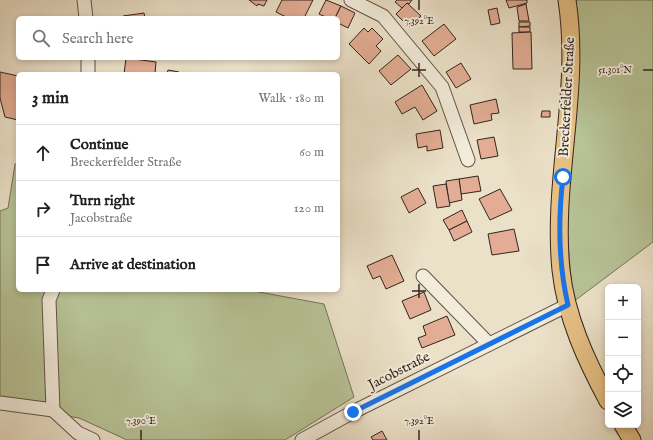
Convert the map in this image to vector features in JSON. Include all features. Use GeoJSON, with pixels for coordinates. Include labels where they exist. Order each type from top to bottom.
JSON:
{"type":"FeatureCollection","features":[{"type":"Feature","properties":{"kind":"main road","name":"Breckerfelder Straße"},"geometry":{"type":"LineString","coordinates":[[567,0],[571,41],[571,70],[560,201],[559,246],[561,271],[568,305],[577,335],[585,355],[605,395]]}},
{"type":"Feature","properties":{"kind":"main road"},"geometry":{"type":"LineString","coordinates":[[625,428],[632,440]]}},
{"type":"Feature","properties":{"kind":"street"},"geometry":{"type":"LineString","coordinates":[[84,0],[86,16]]}},
{"type":"Feature","properties":{"kind":"street"},"geometry":{"type":"LineString","coordinates":[[351,0],[383,16],[442,86],[468,160]]}},
{"type":"Feature","properties":{"kind":"street"},"geometry":{"type":"LineString","coordinates":[[88,60],[88,72]]}},
{"type":"Feature","properties":{"kind":"street"},"geometry":{"type":"LineString","coordinates":[[423,276],[489,344]]}},
{"type":"Feature","properties":{"kind":"street"},"geometry":{"type":"LineString","coordinates":[[52,292],[49,300],[53,410]]}},
{"type":"Feature","properties":{"kind":"street","name":"Jacobstraße"},"geometry":{"type":"LineString","coordinates":[[302,440],[353,412],[568,305]]}},
{"type":"Feature","properties":{"kind":"street"},"geometry":{"type":"LineString","coordinates":[[0,402],[53,410],[78,433],[94,440]]}},
{"type":"Feature","properties":{"kind":"green space"},"geometry":{"type":"Polygon","coordinates":[[[574,0],[653,0],[653,242],[573,302],[565,207],[574,0]]]}},
{"type":"Feature","properties":{"kind":"green space"},"geometry":{"type":"Polygon","coordinates":[[[16,164],[16,292],[259,292],[324,304],[354,397],[285,440],[127,440],[79,418],[0,406],[0,211],[8,208],[16,164]]]}},
{"type":"Feature","properties":{"kind":"building"},"geometry":{"type":"Polygon","coordinates":[[[249,0],[267,0],[264,6],[258,4],[257,6],[249,0]]]}},
{"type":"Feature","properties":{"kind":"building"},"geometry":{"type":"Polygon","coordinates":[[[282,0],[313,0],[305,16],[284,16],[276,12],[282,0]]]}},
{"type":"Feature","properties":{"kind":"building"},"geometry":{"type":"Polygon","coordinates":[[[326,0],[341,6],[336,16],[324,16],[319,14],[326,0]]]}},
{"type":"Feature","properties":{"kind":"building"},"geometry":{"type":"Polygon","coordinates":[[[397,0],[412,0],[409,4],[407,3],[402,8],[395,2],[397,0]]]}},
{"type":"Feature","properties":{"kind":"building"},"geometry":{"type":"Polygon","coordinates":[[[506,0],[527,0],[527,3],[509,8],[506,0]]]}},
{"type":"Feature","properties":{"kind":"building"},"geometry":{"type":"Polygon","coordinates":[[[407,3],[421,16],[409,27],[396,14],[407,3]]]}},
{"type":"Feature","properties":{"kind":"building"},"geometry":{"type":"Polygon","coordinates":[[[526,4],[529,21],[519,21],[517,7],[526,4]]]}},
{"type":"Feature","properties":{"kind":"building"},"geometry":{"type":"Polygon","coordinates":[[[341,6],[355,13],[348,28],[340,24],[340,16],[336,16],[341,6]]]}},
{"type":"Feature","properties":{"kind":"building"},"geometry":{"type":"Polygon","coordinates":[[[497,8],[500,23],[491,25],[488,10],[497,8]]]}},
{"type":"Feature","properties":{"kind":"building"},"geometry":{"type":"Polygon","coordinates":[[[144,13],[145,16],[123,16],[144,13]]]}},
{"type":"Feature","properties":{"kind":"building"},"geometry":{"type":"Polygon","coordinates":[[[519,22],[530,22],[530,26],[519,27],[519,22]]]}},
{"type":"Feature","properties":{"kind":"building"},"geometry":{"type":"Polygon","coordinates":[[[444,24],[456,39],[434,56],[422,41],[444,24]]]}},
{"type":"Feature","properties":{"kind":"building"},"geometry":{"type":"Polygon","coordinates":[[[519,27],[530,27],[530,32],[519,32],[519,27]]]}},
{"type":"Feature","properties":{"kind":"building"},"geometry":{"type":"Polygon","coordinates":[[[364,28],[368,32],[372,28],[383,39],[376,46],[381,51],[369,64],[349,44],[364,28]]]}},
{"type":"Feature","properties":{"kind":"building"},"geometry":{"type":"Polygon","coordinates":[[[531,32],[532,69],[513,69],[512,33],[531,32]]]}},
{"type":"Feature","properties":{"kind":"building"},"geometry":{"type":"Polygon","coordinates":[[[398,55],[411,69],[391,85],[379,71],[398,55]]]}},
{"type":"Feature","properties":{"kind":"building"},"geometry":{"type":"Polygon","coordinates":[[[126,60],[156,62],[155,72],[124,72],[126,60]]]}},
{"type":"Feature","properties":{"kind":"building"},"geometry":{"type":"Polygon","coordinates":[[[461,63],[471,79],[456,88],[446,72],[461,63]]]}},
{"type":"Feature","properties":{"kind":"building"},"geometry":{"type":"Polygon","coordinates":[[[168,70],[179,72],[168,72],[168,70]]]}},
{"type":"Feature","properties":{"kind":"building"},"geometry":{"type":"Polygon","coordinates":[[[0,72],[16,76],[16,120],[5,117],[0,98],[0,72]]]}},
{"type":"Feature","properties":{"kind":"building"},"geometry":{"type":"Polygon","coordinates":[[[422,85],[437,111],[423,120],[415,107],[402,114],[395,102],[422,85]]]}},
{"type":"Feature","properties":{"kind":"building"},"geometry":{"type":"Polygon","coordinates":[[[496,99],[499,113],[491,114],[492,120],[474,124],[470,105],[496,99]]]}},
{"type":"Feature","properties":{"kind":"building"},"geometry":{"type":"Polygon","coordinates":[[[542,111],[550,111],[550,117],[541,117],[542,111]]]}},
{"type":"Feature","properties":{"kind":"building"},"geometry":{"type":"Polygon","coordinates":[[[440,130],[443,148],[427,151],[427,146],[418,148],[416,134],[440,130]]]}},
{"type":"Feature","properties":{"kind":"building"},"geometry":{"type":"Polygon","coordinates":[[[494,137],[498,156],[481,159],[477,140],[494,137]]]}},
{"type":"Feature","properties":{"kind":"building"},"geometry":{"type":"Polygon","coordinates":[[[478,176],[481,191],[461,194],[459,179],[478,176]]]}},
{"type":"Feature","properties":{"kind":"building"},"geometry":{"type":"Polygon","coordinates":[[[459,179],[462,200],[449,203],[446,181],[459,179]]]}},
{"type":"Feature","properties":{"kind":"building"},"geometry":{"type":"Polygon","coordinates":[[[446,184],[450,206],[437,208],[433,186],[446,184]]]}},
{"type":"Feature","properties":{"kind":"building"},"geometry":{"type":"Polygon","coordinates":[[[418,188],[426,203],[409,213],[401,197],[418,188]]]}},
{"type":"Feature","properties":{"kind":"building"},"geometry":{"type":"Polygon","coordinates":[[[500,189],[512,210],[490,220],[479,199],[500,189]]]}},
{"type":"Feature","properties":{"kind":"building"},"geometry":{"type":"Polygon","coordinates":[[[462,210],[467,221],[449,230],[443,220],[462,210]]]}},
{"type":"Feature","properties":{"kind":"building"},"geometry":{"type":"Polygon","coordinates":[[[467,221],[472,232],[454,241],[449,230],[467,221]]]}},
{"type":"Feature","properties":{"kind":"building"},"geometry":{"type":"Polygon","coordinates":[[[514,229],[519,251],[492,255],[488,234],[514,229]]]}},
{"type":"Feature","properties":{"kind":"building"},"geometry":{"type":"Polygon","coordinates":[[[392,255],[404,281],[386,289],[380,276],[373,279],[367,266],[392,255]]]}},
{"type":"Feature","properties":{"kind":"building"},"geometry":{"type":"Polygon","coordinates":[[[424,292],[431,310],[410,319],[402,301],[424,292]]]}},
{"type":"Feature","properties":{"kind":"building"},"geometry":{"type":"Polygon","coordinates":[[[447,316],[455,335],[422,348],[418,338],[426,335],[423,326],[447,316]]]}},
{"type":"Feature","properties":{"kind":"building"},"geometry":{"type":"Polygon","coordinates":[[[382,431],[387,440],[373,440],[371,437],[382,431]]]}},
{"type":"Feature","properties":{"kind":"route"},"geometry":{"type":"LineString","coordinates":[[353,412],[568,305],[561,271],[559,246],[560,201],[563,177]]}}]}
